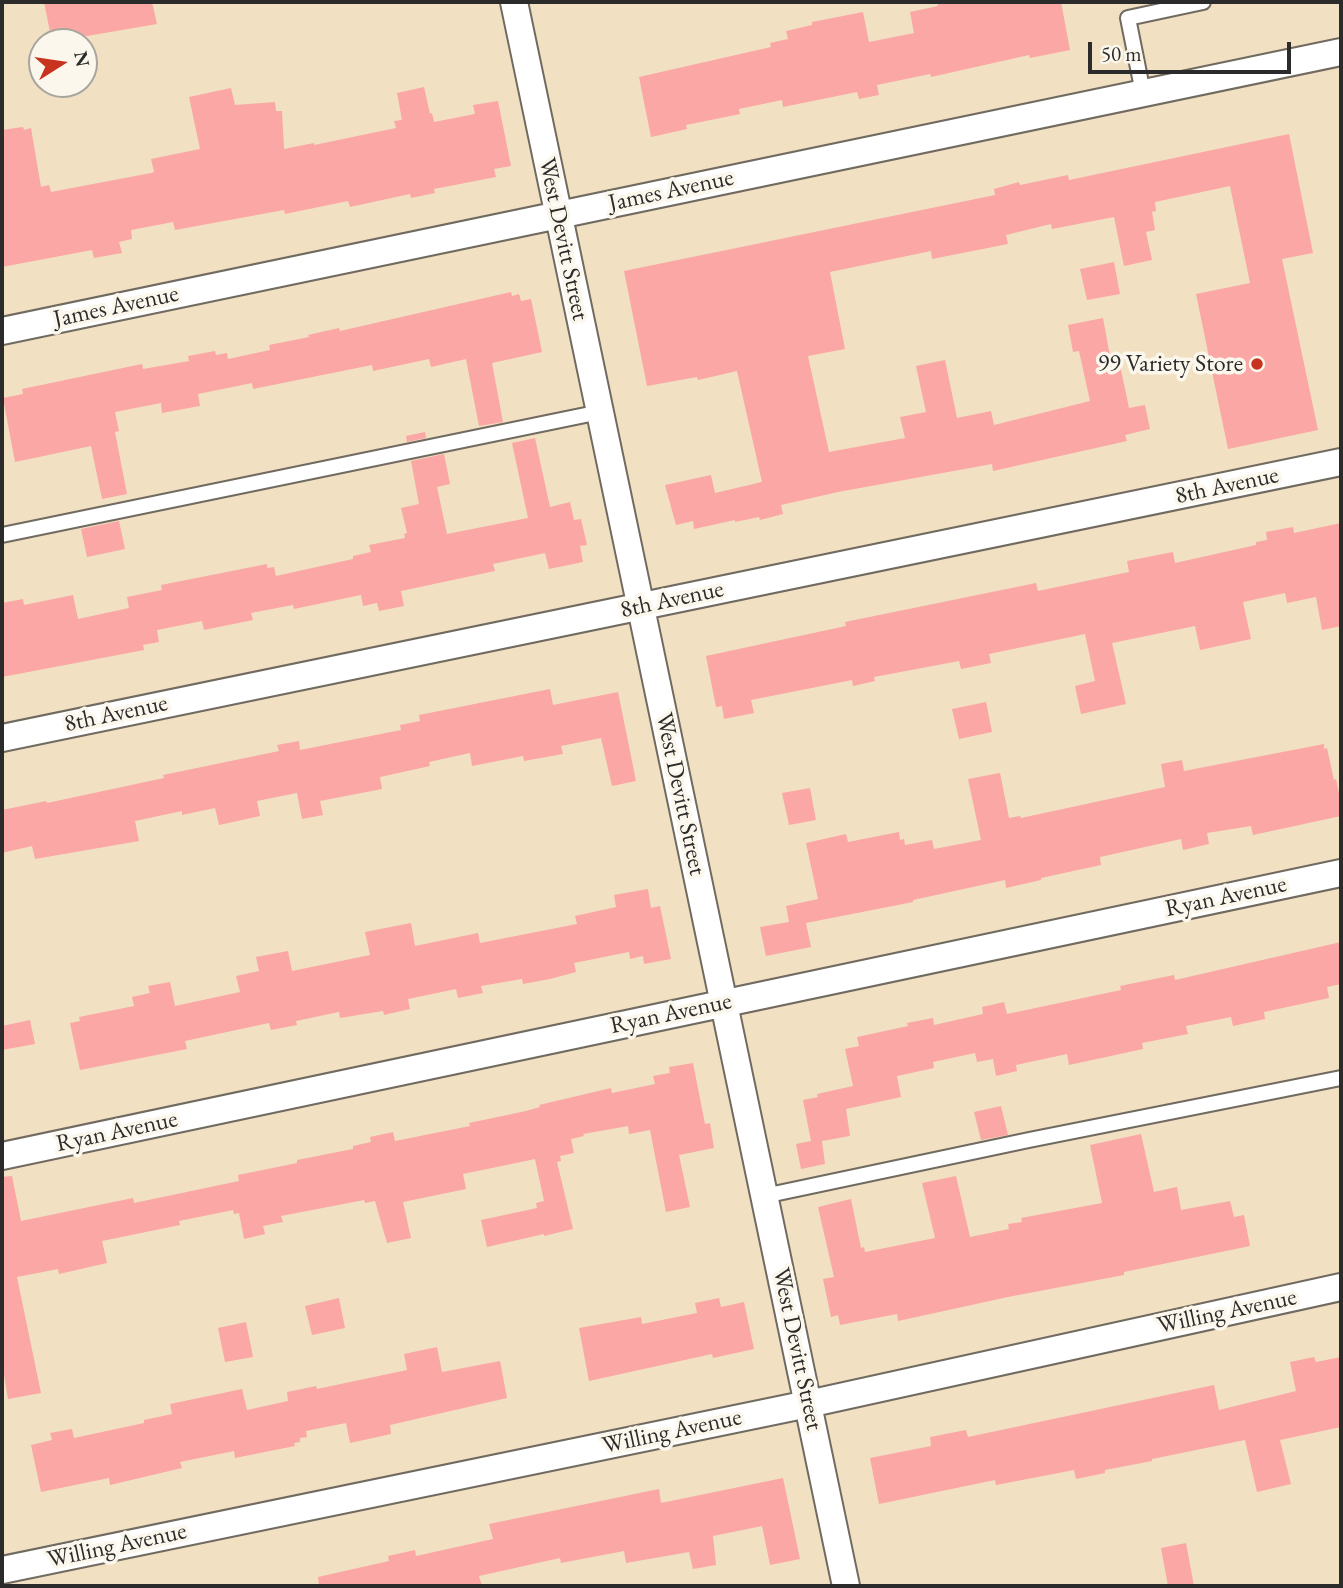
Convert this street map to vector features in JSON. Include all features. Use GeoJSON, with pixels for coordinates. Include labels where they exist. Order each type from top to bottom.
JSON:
{"type":"FeatureCollection","features":[{"type":"Feature","properties":{"kind":"street","name":"West Devitt Street"},"geometry":{"type":"LineString","coordinates":[[514,2],[846,1586]]}},
{"type":"Feature","properties":{"kind":"street","name":"James Avenue"},"geometry":{"type":"LineString","coordinates":[[2,331],[1341,52]]}},
{"type":"Feature","properties":{"kind":"street","name":"8th Avenue"},"geometry":{"type":"LineString","coordinates":[[2,737],[1341,462]]}},
{"type":"Feature","properties":{"kind":"street","name":"Ryan Avenue"},"geometry":{"type":"LineString","coordinates":[[2,1156],[1341,873]]}},
{"type":"Feature","properties":{"kind":"street","name":"Willing Avenue"},"geometry":{"type":"LineString","coordinates":[[2,1569],[808,1404],[1341,1287]]}},
{"type":"Feature","properties":{"kind":"street"},"geometry":{"type":"LineString","coordinates":[[2,1569],[5,1586]]}},
{"type":"Feature","properties":{"kind":"lane"},"geometry":{"type":"LineString","coordinates":[[1143,93],[1128,18],[1203,2]]}},
{"type":"Feature","properties":{"kind":"lane"},"geometry":{"type":"LineString","coordinates":[[2,536],[600,412]]}},
{"type":"Feature","properties":{"kind":"lane"},"geometry":{"type":"LineString","coordinates":[[764,1196],[1341,1078]]}},
{"type":"Feature","properties":{"kind":"building"},"geometry":{"type":"Polygon","coordinates":[[[44,2],[152,2],[157,24],[98,34],[98,28],[49,28],[44,2]]]}},
{"type":"Feature","properties":{"kind":"building"},"geometry":{"type":"Polygon","coordinates":[[[937,2],[1061,2],[1070,50],[1030,58],[1029,55],[931,77],[930,74],[877,85],[879,95],[859,99],[857,92],[783,107],[782,100],[739,109],[740,114],[686,125],[687,129],[651,137],[639,77],[771,47],[770,43],[788,39],[786,31],[812,25],[812,22],[863,12],[869,42],[914,33],[910,12],[938,6],[937,2]]]}},
{"type":"Feature","properties":{"kind":"building"},"geometry":{"type":"Polygon","coordinates":[[[424,87],[434,122],[475,114],[473,105],[498,101],[511,166],[494,169],[496,177],[434,189],[435,193],[411,198],[410,194],[350,207],[348,201],[285,214],[284,210],[175,230],[173,222],[131,230],[132,239],[119,242],[122,253],[94,258],[92,250],[2,267],[2,130],[31,128],[41,187],[49,185],[51,192],[151,173],[154,172],[151,159],[200,149],[189,97],[231,88],[235,105],[275,102],[276,111],[282,111],[284,149],[396,128],[394,121],[402,120],[397,93],[424,87]]]}},
{"type":"Feature","properties":{"kind":"building"},"geometry":{"type":"Polygon","coordinates":[[[1289,134],[1313,253],[1282,259],[1318,430],[1228,449],[1196,294],[1250,283],[1230,186],[1155,202],[1156,211],[1152,212],[1155,230],[1146,232],[1152,260],[1124,266],[1114,217],[1052,229],[1051,224],[1006,235],[1008,244],[932,259],[931,251],[830,272],[845,349],[808,356],[829,452],[905,438],[900,417],[926,412],[916,366],[945,360],[957,418],[991,411],[994,425],[1090,401],[1079,351],[1073,352],[1068,325],[1103,318],[1112,367],[1120,365],[1129,408],[1145,405],[1150,429],[1125,435],[1127,441],[993,471],[992,464],[781,505],[783,514],[760,520],[759,517],[735,520],[694,529],[693,521],[676,525],[665,485],[711,475],[715,493],[762,482],[737,371],[698,380],[697,377],[647,386],[624,271],[995,195],[994,189],[1019,182],[1020,185],[1068,175],[1069,180],[1289,134]]]}},
{"type":"Feature","properties":{"kind":"building"},"geometry":{"type":"Polygon","coordinates":[[[1114,262],[1120,294],[1087,300],[1080,269],[1114,262]]]}},
{"type":"Feature","properties":{"kind":"building"},"geometry":{"type":"Polygon","coordinates":[[[511,292],[512,296],[519,294],[521,301],[531,299],[542,352],[492,363],[503,422],[479,426],[466,359],[431,367],[429,359],[373,371],[372,365],[253,389],[252,383],[198,394],[200,406],[162,413],[161,403],[115,412],[119,431],[115,432],[127,494],[102,499],[91,446],[15,462],[3,398],[23,394],[22,389],[142,364],[143,369],[189,361],[188,356],[215,351],[216,355],[227,353],[228,359],[270,350],[269,345],[309,337],[308,335],[339,328],[340,331],[511,292]]]}},
{"type":"Feature","properties":{"kind":"building"},"geometry":{"type":"Polygon","coordinates":[[[425,432],[426,438],[407,442],[406,436],[425,432]]]}},
{"type":"Feature","properties":{"kind":"building"},"geometry":{"type":"Polygon","coordinates":[[[535,438],[550,507],[570,502],[574,520],[581,519],[587,545],[580,546],[583,562],[549,569],[545,553],[493,564],[495,571],[401,591],[404,606],[379,611],[377,603],[363,606],[361,595],[294,609],[293,605],[251,613],[253,620],[204,630],[202,621],[157,630],[159,642],[143,645],[144,650],[2,677],[2,603],[23,599],[24,605],[73,595],[78,619],[129,608],[127,597],[162,590],[161,585],[267,564],[267,568],[274,567],[276,576],[353,559],[353,556],[371,552],[369,545],[405,538],[404,534],[407,533],[401,508],[419,504],[411,461],[444,454],[450,484],[437,487],[447,534],[528,518],[512,443],[535,438]]]}},
{"type":"Feature","properties":{"kind":"building"},"geometry":{"type":"Polygon","coordinates":[[[119,521],[125,549],[87,557],[81,529],[119,521]]]}},
{"type":"Feature","properties":{"kind":"building"},"geometry":{"type":"Polygon","coordinates":[[[1341,523],[1341,626],[1322,630],[1316,597],[1287,603],[1285,593],[1243,602],[1251,639],[1200,650],[1195,626],[1112,643],[1126,704],[1081,714],[1075,686],[1095,681],[1085,634],[989,654],[991,663],[961,669],[959,661],[874,677],[875,681],[853,686],[852,680],[751,700],[754,713],[724,719],[722,706],[716,707],[706,656],[846,626],[845,622],[1036,583],[1038,591],[1129,572],[1127,561],[1173,552],[1175,563],[1256,545],[1256,542],[1267,540],[1266,532],[1293,527],[1294,533],[1341,523]]]}},
{"type":"Feature","properties":{"kind":"building"},"geometry":{"type":"Polygon","coordinates":[[[550,689],[553,705],[618,692],[636,781],[612,786],[601,738],[561,746],[563,754],[524,761],[523,756],[472,766],[470,753],[429,762],[430,766],[380,777],[382,789],[320,801],[323,815],[302,819],[297,793],[257,801],[260,816],[219,825],[215,808],[182,815],[182,811],[135,821],[139,841],[35,859],[32,846],[2,853],[2,810],[46,801],[47,803],[279,751],[277,745],[299,741],[300,750],[401,730],[400,725],[420,721],[419,715],[550,689]]]}},
{"type":"Feature","properties":{"kind":"building"},"geometry":{"type":"Polygon","coordinates":[[[986,702],[992,732],[959,739],[952,709],[986,702]]]}},
{"type":"Feature","properties":{"kind":"building"},"geometry":{"type":"Polygon","coordinates":[[[1324,744],[1334,780],[1336,779],[1341,816],[1253,835],[1251,826],[1207,833],[1209,844],[1183,850],[1181,839],[1100,857],[1101,865],[1006,888],[1005,880],[806,923],[811,947],[766,956],[760,927],[789,922],[786,906],[818,899],[806,843],[846,834],[848,842],[899,832],[900,840],[904,839],[905,845],[932,840],[934,849],[981,840],[968,779],[1000,773],[1009,818],[1021,818],[1165,787],[1161,764],[1182,760],[1184,771],[1324,744]]]}},
{"type":"Feature","properties":{"kind":"building"},"geometry":{"type":"Polygon","coordinates":[[[810,788],[816,820],[789,825],[782,793],[810,788]]]}},
{"type":"Feature","properties":{"kind":"building"},"geometry":{"type":"Polygon","coordinates":[[[648,889],[651,908],[660,906],[671,959],[644,964],[643,956],[630,959],[629,952],[574,963],[576,972],[550,979],[523,984],[522,979],[481,986],[483,993],[458,998],[456,989],[408,999],[410,1009],[384,1015],[383,1011],[340,1018],[339,1012],[296,1021],[297,1025],[271,1030],[269,1023],[185,1041],[187,1049],[80,1070],[70,1023],[80,1021],[79,1017],[134,1006],[132,997],[150,993],[148,986],[170,982],[175,1006],[240,992],[236,976],[259,971],[256,957],[288,951],[292,971],[370,955],[365,932],[411,923],[415,946],[478,933],[480,943],[577,924],[575,916],[616,907],[614,895],[648,889]]]}},
{"type":"Feature","properties":{"kind":"building"},"geometry":{"type":"Polygon","coordinates":[[[1341,942],[1341,984],[1327,987],[1329,998],[1264,1012],[1265,1019],[1233,1026],[1231,1017],[1186,1026],[1188,1034],[1142,1043],[1143,1049],[1069,1065],[1067,1054],[1016,1065],[1017,1071],[996,1076],[993,1059],[977,1062],[975,1053],[933,1062],[934,1068],[897,1076],[901,1097],[846,1109],[850,1136],[822,1141],[825,1164],[801,1169],[796,1144],[811,1141],[803,1100],[853,1086],[845,1049],[859,1046],[857,1037],[933,1018],[934,1025],[983,1014],[982,1007],[1004,1002],[1007,1014],[1121,990],[1120,986],[1174,975],[1175,980],[1341,942]]]}},
{"type":"Feature","properties":{"kind":"building"},"geometry":{"type":"Polygon","coordinates":[[[30,1020],[35,1044],[2,1050],[2,1026],[30,1020]]]}},
{"type":"Feature","properties":{"kind":"building"},"geometry":{"type":"Polygon","coordinates":[[[693,1063],[705,1124],[710,1123],[714,1148],[679,1155],[690,1207],[666,1212],[650,1130],[629,1134],[628,1126],[583,1134],[584,1136],[571,1139],[574,1153],[560,1156],[561,1161],[557,1162],[573,1229],[544,1236],[487,1247],[481,1220],[537,1208],[536,1203],[544,1201],[535,1159],[463,1174],[466,1189],[403,1202],[411,1238],[387,1243],[375,1201],[365,1203],[364,1200],[281,1216],[283,1222],[263,1226],[265,1234],[244,1239],[239,1213],[234,1214],[233,1210],[179,1221],[180,1225],[102,1241],[107,1263],[59,1274],[58,1269],[17,1277],[41,1393],[8,1399],[2,1363],[2,1177],[12,1176],[21,1221],[133,1198],[134,1203],[239,1181],[238,1175],[353,1149],[353,1146],[371,1142],[370,1137],[393,1132],[395,1141],[470,1126],[469,1123],[611,1088],[612,1093],[655,1084],[653,1076],[670,1073],[669,1067],[693,1063]]]}},
{"type":"Feature","properties":{"kind":"building"},"geometry":{"type":"Polygon","coordinates":[[[1001,1106],[1008,1135],[981,1140],[974,1112],[1001,1106]]]}},
{"type":"Feature","properties":{"kind":"building"},"geometry":{"type":"Polygon","coordinates":[[[1141,1134],[1154,1192],[1177,1187],[1181,1210],[1230,1201],[1234,1217],[1244,1215],[1250,1246],[1124,1272],[1124,1275],[898,1321],[897,1314],[840,1325],[838,1315],[831,1317],[823,1279],[834,1277],[818,1207],[851,1199],[861,1248],[864,1247],[865,1252],[935,1238],[922,1183],[956,1176],[970,1237],[1009,1229],[1008,1224],[1022,1222],[1021,1218],[1102,1203],[1090,1145],[1141,1134]]]}},
{"type":"Feature","properties":{"kind":"building"},"geometry":{"type":"Polygon","coordinates":[[[339,1298],[345,1328],[312,1335],[305,1306],[339,1298]]]}},
{"type":"Feature","properties":{"kind":"building"},"geometry":{"type":"Polygon","coordinates":[[[719,1298],[721,1307],[744,1302],[754,1349],[713,1358],[712,1354],[589,1381],[579,1328],[641,1317],[642,1324],[697,1313],[695,1303],[719,1298]]]}},
{"type":"Feature","properties":{"kind":"building"},"geometry":{"type":"Polygon","coordinates":[[[246,1322],[253,1357],[225,1362],[218,1328],[246,1322]]]}},
{"type":"Feature","properties":{"kind":"building"},"geometry":{"type":"Polygon","coordinates":[[[437,1347],[442,1372],[500,1361],[507,1398],[390,1425],[391,1434],[350,1443],[346,1423],[306,1431],[307,1437],[300,1438],[300,1442],[294,1443],[295,1446],[235,1458],[234,1451],[180,1462],[182,1468],[110,1485],[109,1478],[41,1492],[31,1445],[52,1440],[50,1433],[72,1429],[74,1438],[144,1423],[144,1420],[172,1414],[170,1404],[242,1389],[247,1410],[288,1401],[287,1392],[316,1386],[317,1389],[407,1370],[404,1354],[437,1347]]]}},
{"type":"Feature","properties":{"kind":"building"},"geometry":{"type":"Polygon","coordinates":[[[1314,1357],[1316,1362],[1341,1357],[1341,1427],[1280,1440],[1291,1484],[1257,1492],[1245,1440],[1152,1459],[1076,1479],[1074,1470],[996,1485],[995,1480],[879,1504],[870,1458],[931,1446],[930,1437],[966,1430],[968,1437],[1214,1385],[1219,1410],[1296,1391],[1290,1362],[1314,1357]]]}},
{"type":"Feature","properties":{"kind":"building"},"geometry":{"type":"Polygon","coordinates":[[[783,1478],[800,1559],[770,1565],[762,1526],[713,1536],[716,1565],[693,1569],[689,1552],[626,1563],[624,1551],[561,1563],[560,1558],[479,1576],[482,1586],[319,1586],[318,1577],[389,1561],[388,1556],[415,1550],[416,1556],[493,1539],[489,1524],[659,1489],[661,1503],[783,1478]]]}},
{"type":"Feature","properties":{"kind":"building"},"geometry":{"type":"Polygon","coordinates":[[[1186,1543],[1194,1586],[1168,1586],[1161,1548],[1186,1543]]]}},
{"type":"Feature","properties":{"kind":"place","name":"99 Variety Store"},"geometry":{"type":"Point","coordinates":[1257,364]}}]}
